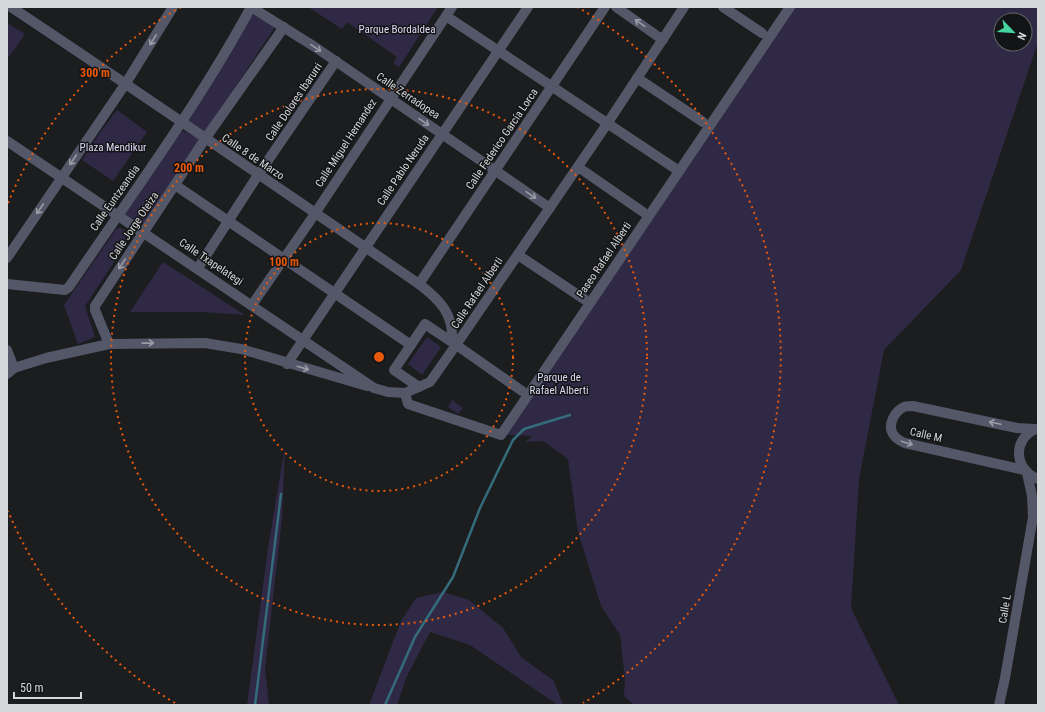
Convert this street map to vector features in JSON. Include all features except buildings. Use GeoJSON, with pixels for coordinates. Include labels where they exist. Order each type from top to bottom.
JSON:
{"type":"FeatureCollection","features":[{"type":"Feature","properties":{"kind":"street","name":"Calle 8 de Marzo"},"geometry":{"type":"LineString","coordinates":[[11,7],[434,295],[444,307],[450,322],[454,344]]}},
{"type":"Feature","properties":{"kind":"street"},"geometry":{"type":"LineString","coordinates":[[7,258],[126,84],[173,7]]}},
{"type":"Feature","properties":{"kind":"street","name":"Calle Zerradopea"},"geometry":{"type":"LineString","coordinates":[[251,7],[284,27],[550,208]]}},
{"type":"Feature","properties":{"kind":"street","name":"Calle Euntzeandia"},"geometry":{"type":"LineString","coordinates":[[7,284],[65,290],[69,287],[222,60],[251,7]]}},
{"type":"Feature","properties":{"kind":"street","name":"Calle Pablo Neruda"},"geometry":{"type":"LineString","coordinates":[[287,364],[528,7]]}},
{"type":"Feature","properties":{"kind":"street","name":"Calle Federico García Lorca"},"geometry":{"type":"LineString","coordinates":[[419,284],[605,7]]}},
{"type":"Feature","properties":{"kind":"street"},"geometry":{"type":"LineString","coordinates":[[616,7],[663,40]]}},
{"type":"Feature","properties":{"kind":"street","name":"Calle Rafael Alberti"},"geometry":{"type":"LineString","coordinates":[[405,393],[430,382],[454,344],[518,255],[608,124],[684,7]]}},
{"type":"Feature","properties":{"kind":"street"},"geometry":{"type":"LineString","coordinates":[[723,7],[762,33]]}},
{"type":"Feature","properties":{"kind":"street","name":"Paseo Rafael Alberti"},"geometry":{"type":"LineString","coordinates":[[405,393],[408,404],[501,435],[790,7]]}},
{"type":"Feature","properties":{"kind":"street"},"geometry":{"type":"LineString","coordinates":[[449,11],[498,50],[679,171]]}},
{"type":"Feature","properties":{"kind":"street","name":"Calle Miguel Hernandez"},"geometry":{"type":"LineString","coordinates":[[252,305],[449,11]]}},
{"type":"Feature","properties":{"kind":"street","name":"Calle Jorge Oteiza"},"geometry":{"type":"LineString","coordinates":[[109,344],[95,310],[95,306],[205,139],[284,27]]}},
{"type":"Feature","properties":{"kind":"street","name":"Calle Dolores Ibarurri"},"geometry":{"type":"LineString","coordinates":[[198,268],[258,175],[336,62]]}},
{"type":"Feature","properties":{"kind":"street"},"geometry":{"type":"LineString","coordinates":[[637,78],[703,122]]}},
{"type":"Feature","properties":{"kind":"street","name":"Calle Txapelategi"},"geometry":{"type":"LineString","coordinates":[[7,141],[198,268],[374,388],[388,392],[405,393]]}},
{"type":"Feature","properties":{"kind":"street"},"geometry":{"type":"LineString","coordinates":[[578,167],[643,212]]}},
{"type":"Feature","properties":{"kind":"street"},"geometry":{"type":"LineString","coordinates":[[175,185],[411,345]]}},
{"type":"Feature","properties":{"kind":"street","name":"Calle Rafael Alberti"},"geometry":{"type":"LineString","coordinates":[[518,255],[584,299]]}},
{"type":"Feature","properties":{"kind":"street"},"geometry":{"type":"LineString","coordinates":[[419,387],[394,370],[425,324],[454,344]]}},
{"type":"Feature","properties":{"kind":"street"},"geometry":{"type":"LineString","coordinates":[[7,350],[11,371],[46,358],[109,344],[205,343],[241,350],[374,388]]}},
{"type":"Feature","properties":{"kind":"street","name":"Calle Rafael Alberti"},"geometry":{"type":"LineString","coordinates":[[454,344],[522,391]]}},
{"type":"Feature","properties":{"kind":"street","name":"Calle M"},"geometry":{"type":"LineString","coordinates":[[1026,471],[905,443],[897,439],[891,432],[891,423],[895,414],[904,407],[913,406],[1017,428],[1036,429]]}},
{"type":"Feature","properties":{"kind":"street","name":"Calle L"},"geometry":{"type":"LineString","coordinates":[[999,705],[1033,517],[1032,496],[1026,471],[1021,463],[1019,455],[1020,447],[1027,434],[1036,429]]}},
{"type":"Feature","properties":{"kind":"street"},"geometry":{"type":"LineString","coordinates":[[1026,471],[1038,479]]}},
{"type":"Feature","properties":{"kind":"street","name":"Calle L"},"geometry":{"type":"LineString","coordinates":[[1033,517],[1038,505]]}},
{"type":"Feature","properties":{"kind":"green space","name":"Parque Bordaldea"},"geometry":{"type":"Polygon","coordinates":[[[308,7],[438,7],[399,67],[393,63],[397,57],[347,22],[342,29],[308,7]]]}},
{"type":"Feature","properties":{"kind":"green space","name":"Parque de Rafael Alberti"},"geometry":{"type":"Polygon","coordinates":[[[795,7],[1038,7],[1038,42],[961,270],[884,350],[859,479],[851,608],[899,705],[634,705],[624,696],[625,679],[620,635],[601,606],[578,532],[568,459],[543,441],[525,442],[533,436],[506,435],[795,7]]]}},
{"type":"Feature","properties":{"kind":"green space"},"geometry":{"type":"Polygon","coordinates":[[[254,15],[275,27],[209,127],[205,131],[200,131],[187,120],[250,16],[254,15]]]}},
{"type":"Feature","properties":{"kind":"green space"},"geometry":{"type":"Polygon","coordinates":[[[7,23],[25,34],[9,57],[7,56],[7,23]]]}},
{"type":"Feature","properties":{"kind":"green space","name":"Plaza Mendikur"},"geometry":{"type":"Polygon","coordinates":[[[117,110],[147,132],[113,181],[82,160],[117,110]]]}},
{"type":"Feature","properties":{"kind":"green space"},"geometry":{"type":"Polygon","coordinates":[[[183,131],[198,139],[198,144],[147,220],[142,224],[136,224],[125,216],[125,211],[178,133],[183,131]]]}},
{"type":"Feature","properties":{"kind":"green space"},"geometry":{"type":"Polygon","coordinates":[[[118,228],[121,228],[132,235],[85,306],[95,337],[78,344],[64,305],[118,228]]]}},
{"type":"Feature","properties":{"kind":"green space"},"geometry":{"type":"Polygon","coordinates":[[[163,262],[245,315],[201,312],[130,312],[163,262]]]}},
{"type":"Feature","properties":{"kind":"green space"},"geometry":{"type":"Polygon","coordinates":[[[427,337],[441,347],[422,375],[408,364],[427,337]]]}},
{"type":"Feature","properties":{"kind":"green space"},"geometry":{"type":"Polygon","coordinates":[[[452,400],[463,408],[458,414],[448,407],[452,400]]]}},
{"type":"Feature","properties":{"kind":"green space"},"geometry":{"type":"Polygon","coordinates":[[[285,446],[282,519],[265,669],[269,705],[247,705],[268,548],[285,446]]]}},
{"type":"Feature","properties":{"kind":"green space"},"geometry":{"type":"Polygon","coordinates":[[[443,592],[469,600],[503,628],[521,657],[554,681],[563,705],[558,705],[470,645],[430,632],[407,676],[397,705],[369,705],[401,621],[416,598],[443,592]]]}},
{"type":"Feature","properties":{"kind":"waterway"},"geometry":{"type":"LineString","coordinates":[[385,705],[415,637],[453,577],[480,508],[513,440],[524,429],[570,415]]}},
{"type":"Feature","properties":{"kind":"waterway"},"geometry":{"type":"LineString","coordinates":[[255,705],[281,494]]}}]}
